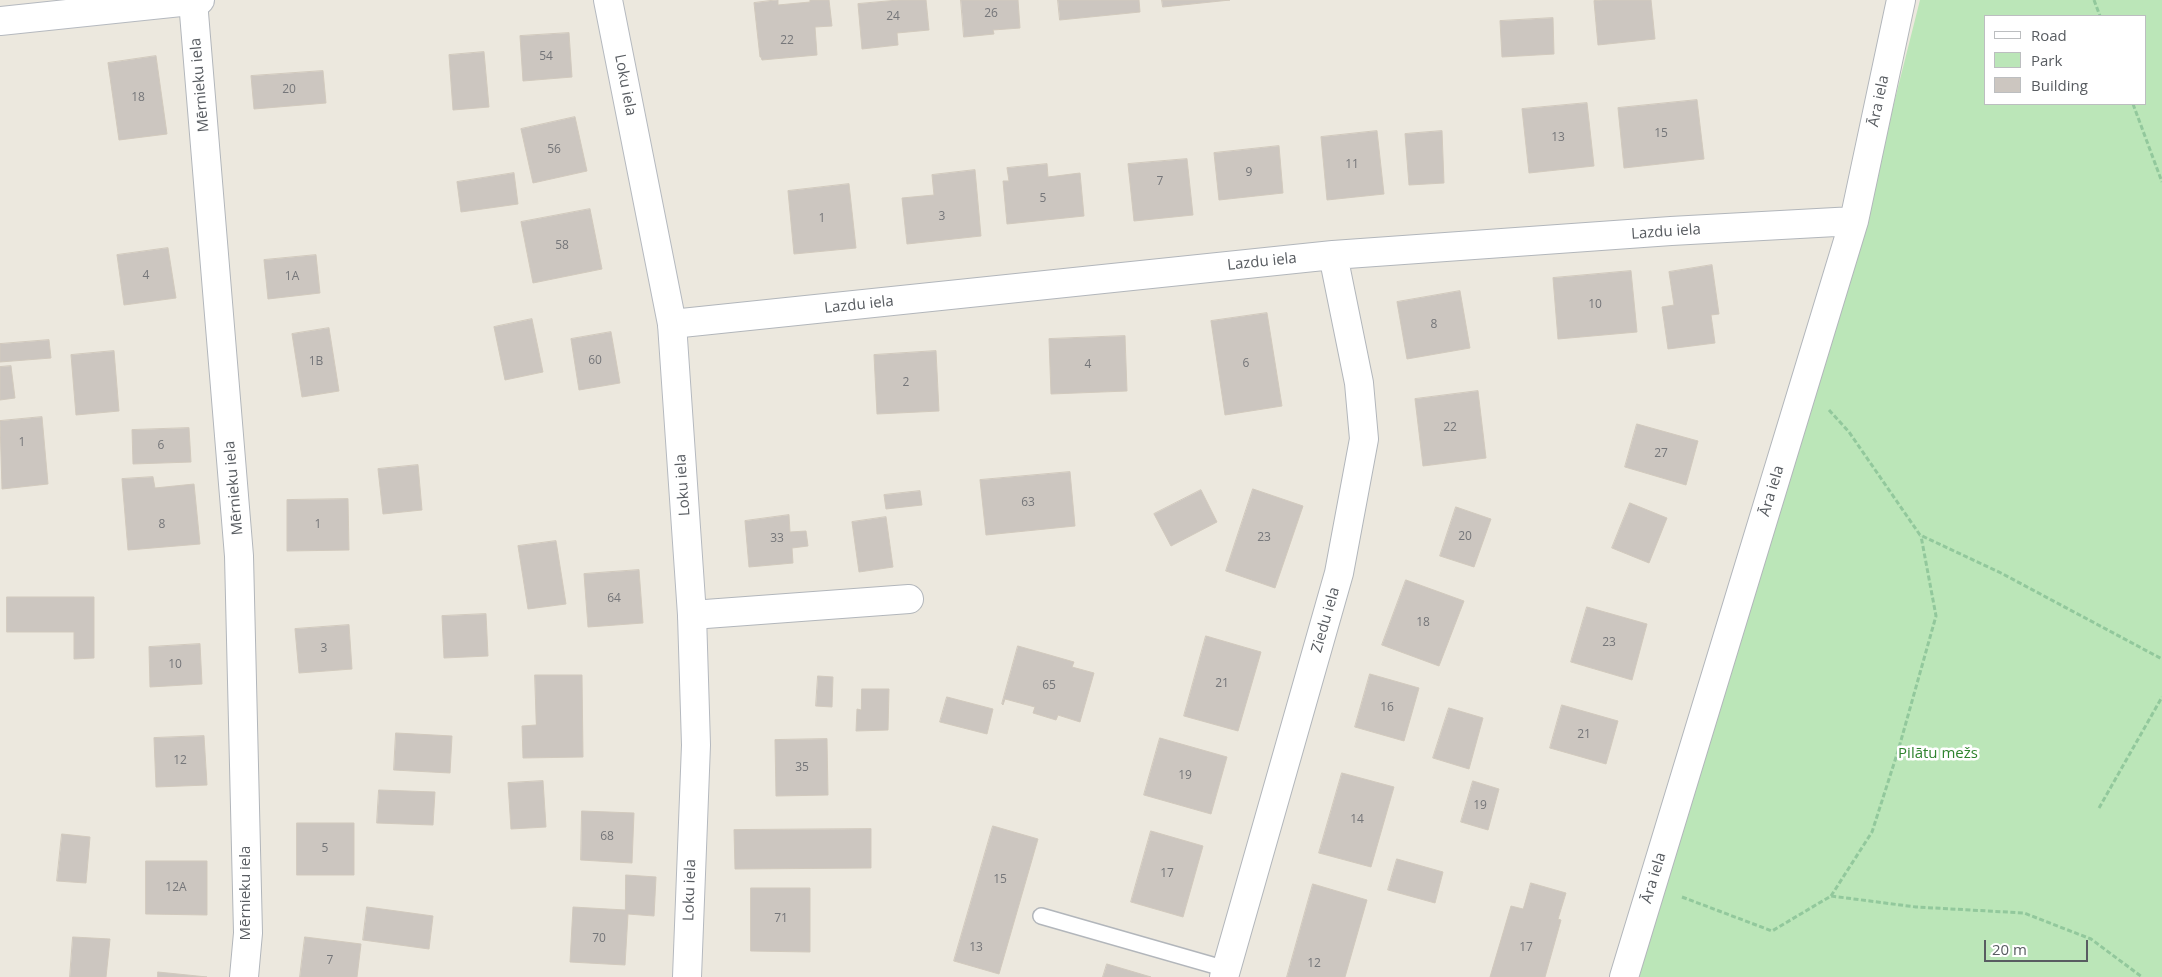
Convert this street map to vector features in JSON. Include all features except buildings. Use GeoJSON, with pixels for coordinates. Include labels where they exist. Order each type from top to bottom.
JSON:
{"type":"FeatureCollection","features":[{"type":"Feature","properties":{"kind":"street"},"geometry":{"type":"LineString","coordinates":[[0,20],[196,0]]}},
{"type":"Feature","properties":{"kind":"street","name":"Mērnieku iela"},"geometry":{"type":"LineString","coordinates":[[196,0],[239,556],[248,933],[244,977]]}},
{"type":"Feature","properties":{"kind":"street","name":"Loku iela"},"geometry":{"type":"LineString","coordinates":[[608,0],[672,324],[692,615],[696,745],[687,977]]}},
{"type":"Feature","properties":{"kind":"street","name":"Āra iela"},"geometry":{"type":"LineString","coordinates":[[1624,977],[1854,221],[1901,0]]}},
{"type":"Feature","properties":{"kind":"street","name":"Lazdu iela"},"geometry":{"type":"LineString","coordinates":[[672,324],[1333,255],[1661,232],[1854,221]]}},
{"type":"Feature","properties":{"kind":"street","name":"Ziedu iela"},"geometry":{"type":"LineString","coordinates":[[1225,973],[1339,573],[1364,439],[1359,383],[1333,255]]}},
{"type":"Feature","properties":{"kind":"street"},"geometry":{"type":"LineString","coordinates":[[692,615],[909,600]]}},
{"type":"Feature","properties":{"kind":"lane"},"geometry":{"type":"LineString","coordinates":[[1041,916],[1225,973]]}},
{"type":"Feature","properties":{"kind":"path"},"geometry":{"type":"LineString","coordinates":[[2094,0],[2100,15]]}},
{"type":"Feature","properties":{"kind":"path"},"geometry":{"type":"LineString","coordinates":[[2133,105],[2162,182]]}},
{"type":"Feature","properties":{"kind":"path"},"geometry":{"type":"LineString","coordinates":[[1652,886],[1772,931],[1831,896],[1872,832],[1898,751],[1936,616],[1920,535],[1849,432],[1804,384]]}},
{"type":"Feature","properties":{"kind":"path"},"geometry":{"type":"LineString","coordinates":[[1920,535],[2001,573],[2162,659]]}},
{"type":"Feature","properties":{"kind":"path"},"geometry":{"type":"LineString","coordinates":[[2099,808],[2162,696]]}},
{"type":"Feature","properties":{"kind":"path"},"geometry":{"type":"LineString","coordinates":[[1831,896],[1916,907],[2024,913],[2091,939],[2142,977]]}},
{"type":"Feature","properties":{"kind":"green space","name":"Pilātu mežs"},"geometry":{"type":"Polygon","coordinates":[[[1920,0],[2162,0],[2162,977],[1639,977],[1862,230],[1920,0]]]}}]}
